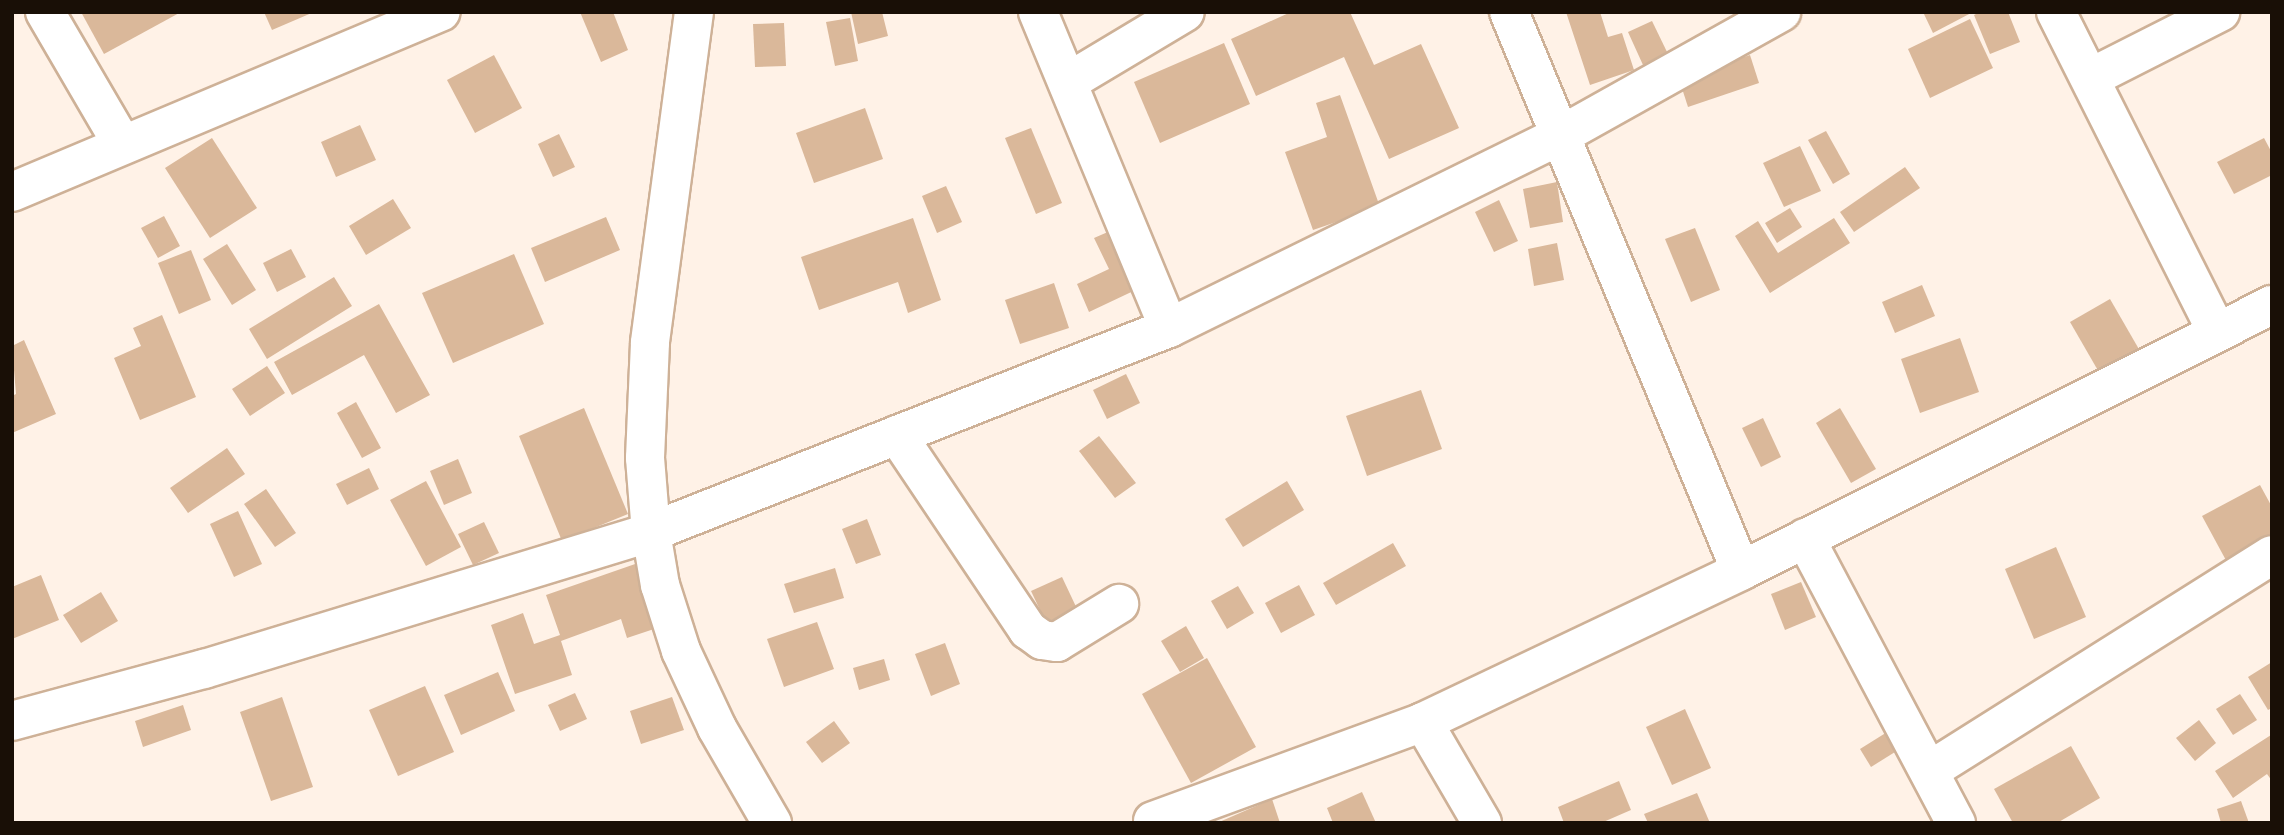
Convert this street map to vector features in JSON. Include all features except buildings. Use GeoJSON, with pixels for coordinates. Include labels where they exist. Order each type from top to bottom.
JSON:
{"type":"FeatureCollection","features":[{"type":"Feature","properties":{"kind":"street"},"geometry":{"type":"LineString","coordinates":[[45,12],[122,145]]}},
{"type":"Feature","properties":{"kind":"street"},"geometry":{"type":"LineString","coordinates":[[12,192],[441,12]]}},
{"type":"Feature","properties":{"kind":"street"},"geometry":{"type":"LineString","coordinates":[[694,12],[650,343],[645,458],[651,532],[660,585],[681,651],[717,727],[772,823]]}},
{"type":"Feature","properties":{"kind":"street"},"geometry":{"type":"LineString","coordinates":[[1038,12],[1169,328]]}},
{"type":"Feature","properties":{"kind":"street"},"geometry":{"type":"LineString","coordinates":[[1068,82],[1185,12]]}},
{"type":"Feature","properties":{"kind":"street"},"geometry":{"type":"LineString","coordinates":[[1509,12],[1563,134],[1741,571]]}},
{"type":"Feature","properties":{"kind":"street"},"geometry":{"type":"LineString","coordinates":[[12,721],[204,669],[651,532],[1169,328],[1563,134],[1781,12]]}},
{"type":"Feature","properties":{"kind":"street"},"geometry":{"type":"LineString","coordinates":[[2056,12],[2092,76],[2217,332]]}},
{"type":"Feature","properties":{"kind":"street"},"geometry":{"type":"LineString","coordinates":[[2092,76],[2220,12]]}},
{"type":"Feature","properties":{"kind":"street"},"geometry":{"type":"LineString","coordinates":[[1153,821],[1423,722],[1741,571],[2272,305]]}},
{"type":"Feature","properties":{"kind":"street"},"geometry":{"type":"LineString","coordinates":[[897,435],[1028,630],[1042,640],[1057,642],[1119,604]]}},
{"type":"Feature","properties":{"kind":"street"},"geometry":{"type":"LineString","coordinates":[[1805,538],[1956,823]]}},
{"type":"Feature","properties":{"kind":"street"},"geometry":{"type":"LineString","coordinates":[[1929,771],[2272,555]]}},
{"type":"Feature","properties":{"kind":"street"},"geometry":{"type":"LineString","coordinates":[[1423,722],[1482,823]]}}]}
